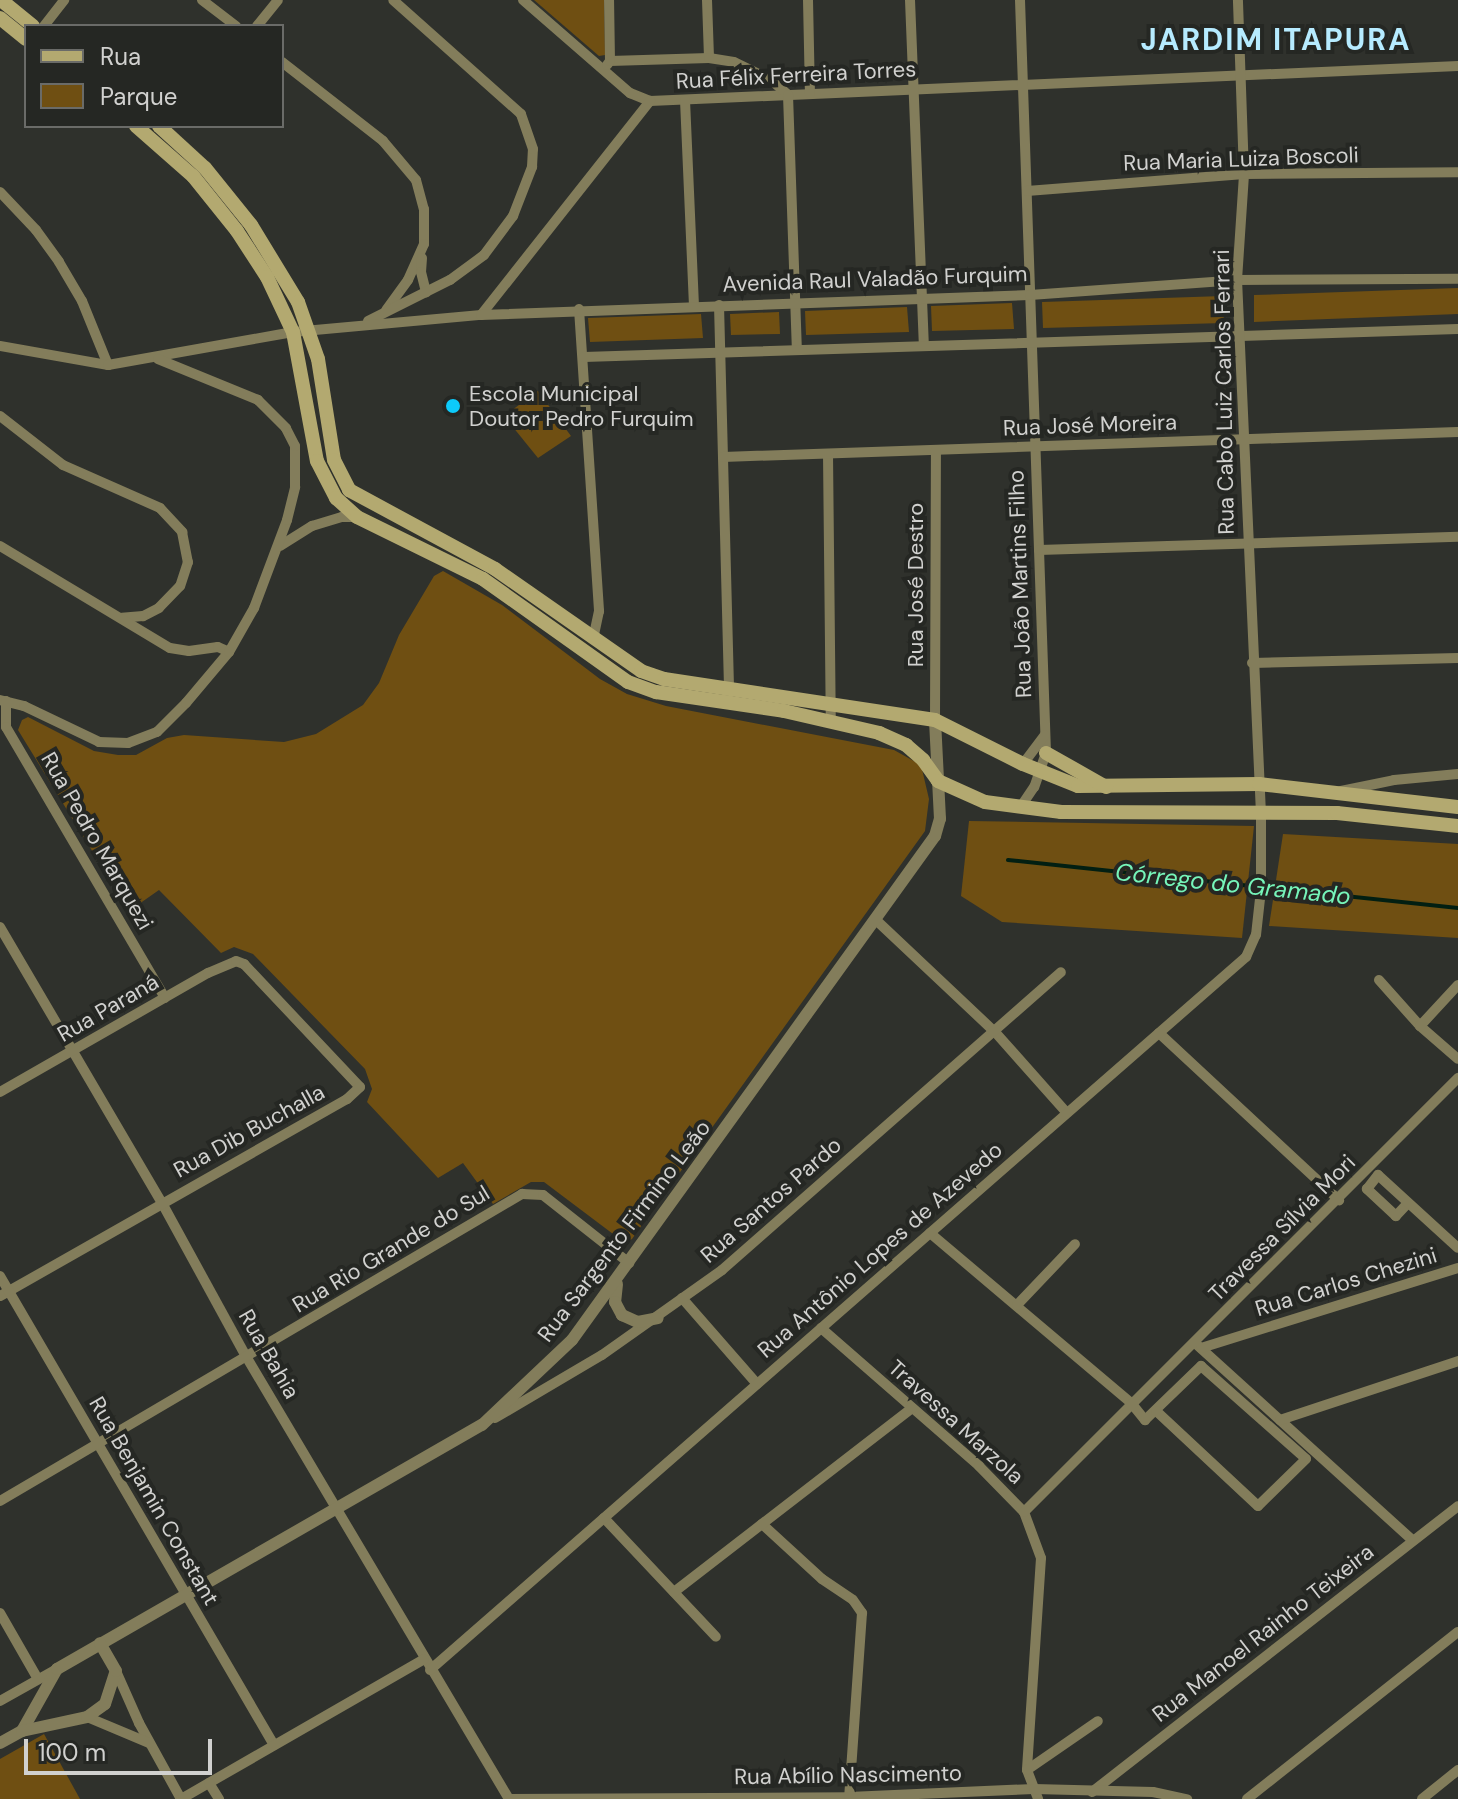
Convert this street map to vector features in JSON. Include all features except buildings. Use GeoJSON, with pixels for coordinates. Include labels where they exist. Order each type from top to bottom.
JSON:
{"type":"FeatureCollection","features":[{"type":"Feature","properties":{"kind":"main road"},"geometry":{"type":"LineString","coordinates":[[1,0],[31,24]]}},
{"type":"Feature","properties":{"kind":"main road"},"geometry":{"type":"LineString","coordinates":[[0,18],[24,37]]}},
{"type":"Feature","properties":{"kind":"main road"},"geometry":{"type":"LineString","coordinates":[[138,128],[193,176],[237,231],[267,277],[293,332],[313,436],[325,480],[336,498],[361,519],[483,579],[628,682],[656,692],[832,703],[935,720],[1023,764],[1078,786],[1259,784],[1458,807]]}},
{"type":"Feature","properties":{"kind":"main road"},"geometry":{"type":"LineString","coordinates":[[161,128],[205,168],[251,225],[282,272],[310,331],[334,460],[349,490],[495,569],[641,671],[879,733],[906,745],[923,760],[938,781],[985,802],[1061,812],[1337,813],[1458,826]]}},
{"type":"Feature","properties":{"kind":"main road"},"geometry":{"type":"LineString","coordinates":[[361,519],[373,505]]}},
{"type":"Feature","properties":{"kind":"main road"},"geometry":{"type":"LineString","coordinates":[[1046,753],[1106,788]]}},
{"type":"Feature","properties":{"kind":"main road"},"geometry":{"type":"LineString","coordinates":[[1337,813],[1340,791]]}},
{"type":"Feature","properties":{"kind":"street"},"geometry":{"type":"LineString","coordinates":[[46,24],[64,0]]}},
{"type":"Feature","properties":{"kind":"street"},"geometry":{"type":"LineString","coordinates":[[202,0],[233,24]]}},
{"type":"Feature","properties":{"kind":"street"},"geometry":{"type":"LineString","coordinates":[[259,24],[278,0]]}},
{"type":"Feature","properties":{"kind":"street"},"geometry":{"type":"LineString","coordinates":[[363,324],[467,269],[500,237],[527,188],[533,149],[521,114],[506,98],[393,0]]}},
{"type":"Feature","properties":{"kind":"street"},"geometry":{"type":"LineString","coordinates":[[523,0],[607,66],[630,93],[650,101]]}},
{"type":"Feature","properties":{"kind":"street"},"geometry":{"type":"LineString","coordinates":[[607,66],[609,0]]}},
{"type":"Feature","properties":{"kind":"street"},"geometry":{"type":"LineString","coordinates":[[707,0],[709,58]]}},
{"type":"Feature","properties":{"kind":"street"},"geometry":{"type":"LineString","coordinates":[[808,0],[810,94]]}},
{"type":"Feature","properties":{"kind":"street"},"geometry":{"type":"LineString","coordinates":[[910,0],[924,346]]}},
{"type":"Feature","properties":{"kind":"street","name":"Rua João Martins Filho"},"geometry":{"type":"LineString","coordinates":[[1020,0],[1046,753],[1022,805]]}},
{"type":"Feature","properties":{"kind":"street","name":"Rua Cabo Luiz Carlos Ferrari"},"geometry":{"type":"LineString","coordinates":[[1238,0],[1244,174],[1237,280],[1261,814]]}},
{"type":"Feature","properties":{"kind":"street"},"geometry":{"type":"LineString","coordinates":[[607,66],[709,58],[734,62],[771,80],[788,95],[797,350]]}},
{"type":"Feature","properties":{"kind":"street"},"geometry":{"type":"LineString","coordinates":[[284,64],[383,141],[409,167],[424,209],[421,272],[426,292]]}},
{"type":"Feature","properties":{"kind":"street","name":"Rua Félix Ferreira Torres"},"geometry":{"type":"LineString","coordinates":[[481,315],[650,101],[1458,66]]}},
{"type":"Feature","properties":{"kind":"street"},"geometry":{"type":"LineString","coordinates":[[685,100],[694,305]]}},
{"type":"Feature","properties":{"kind":"street","name":"Rua Maria Luiza Boscoli"},"geometry":{"type":"LineString","coordinates":[[1027,191],[1244,174],[1458,172]]}},
{"type":"Feature","properties":{"kind":"street"},"geometry":{"type":"LineString","coordinates":[[1,194],[59,262],[82,301],[108,365]]}},
{"type":"Feature","properties":{"kind":"street"},"geometry":{"type":"LineString","coordinates":[[385,312],[408,280],[424,244]]}},
{"type":"Feature","properties":{"kind":"street","name":"Avenida Raul Valadão Furquim"},"geometry":{"type":"LineString","coordinates":[[0,346],[108,365],[293,332],[481,315],[579,309],[1030,295],[1237,280],[1458,279]]}},
{"type":"Feature","properties":{"kind":"street"},"geometry":{"type":"LineString","coordinates":[[719,305],[729,696]]}},
{"type":"Feature","properties":{"kind":"street"},"geometry":{"type":"LineString","coordinates":[[579,309],[599,611],[593,639]]}},
{"type":"Feature","properties":{"kind":"street"},"geometry":{"type":"LineString","coordinates":[[584,357],[1458,329]]}},
{"type":"Feature","properties":{"kind":"street"},"geometry":{"type":"LineString","coordinates":[[3,700],[99,742],[128,743],[164,725],[229,652],[254,608],[279,548],[295,487],[295,446],[286,428],[258,400],[156,358]]}},
{"type":"Feature","properties":{"kind":"street"},"geometry":{"type":"LineString","coordinates":[[0,416],[63,465],[160,508],[182,532],[188,562],[180,586],[159,608],[143,616],[122,618]]}},
{"type":"Feature","properties":{"kind":"street","name":"Rua José Moreira"},"geometry":{"type":"LineString","coordinates":[[723,457],[1458,432]]}},
{"type":"Feature","properties":{"kind":"street"},"geometry":{"type":"LineString","coordinates":[[295,446],[313,436]]}},
{"type":"Feature","properties":{"kind":"street","name":"Rua José Destro"},"geometry":{"type":"LineString","coordinates":[[935,720],[936,450]]}},
{"type":"Feature","properties":{"kind":"street"},"geometry":{"type":"LineString","coordinates":[[828,454],[831,722]]}},
{"type":"Feature","properties":{"kind":"street"},"geometry":{"type":"LineString","coordinates":[[279,548],[312,526],[342,517],[361,519]]}},
{"type":"Feature","properties":{"kind":"street"},"geometry":{"type":"LineString","coordinates":[[1039,550],[1458,537]]}},
{"type":"Feature","properties":{"kind":"street"},"geometry":{"type":"LineString","coordinates":[[0,546],[170,648],[189,651],[218,647],[229,652]]}},
{"type":"Feature","properties":{"kind":"street"},"geometry":{"type":"LineString","coordinates":[[1252,663],[1458,658]]}},
{"type":"Feature","properties":{"kind":"street","name":"Rua Pedro Marquezi"},"geometry":{"type":"LineString","coordinates":[[3,700],[6,727],[165,998]]}},
{"type":"Feature","properties":{"kind":"street","name":"Rua Sargento Firmino Leão"},"geometry":{"type":"LineString","coordinates":[[0,1701],[482,1425],[572,1340],[620,1278],[935,836],[940,819],[935,720]]}},
{"type":"Feature","properties":{"kind":"street"},"geometry":{"type":"LineString","coordinates":[[1023,764],[1045,735]]}},
{"type":"Feature","properties":{"kind":"street"},"geometry":{"type":"LineString","coordinates":[[1340,791],[1394,780],[1458,774]]}},
{"type":"Feature","properties":{"kind":"street","name":"Rua Antônio Lopes de Azevedo"},"geometry":{"type":"LineString","coordinates":[[430,1670],[1246,957],[1256,935],[1261,890],[1261,814]]}},
{"type":"Feature","properties":{"kind":"street"},"geometry":{"type":"LineString","coordinates":[[876,920],[995,1032],[1067,1113]]}},
{"type":"Feature","properties":{"kind":"street","name":"Rua Bahia"},"geometry":{"type":"LineString","coordinates":[[0,927],[162,1203],[247,1358],[509,1799]]}},
{"type":"Feature","properties":{"kind":"street","name":"Rua Paraná"},"geometry":{"type":"LineString","coordinates":[[0,1092],[236,961]]}},
{"type":"Feature","properties":{"kind":"street","name":"Rua Dib Buchalla"},"geometry":{"type":"LineString","coordinates":[[4,1294],[347,1099],[360,1087],[265,985],[236,961]]}},
{"type":"Feature","properties":{"kind":"street","name":"Rua Santos Pardo"},"geometry":{"type":"LineString","coordinates":[[482,1425],[658,1318],[722,1270],[1061,972]]}},
{"type":"Feature","properties":{"kind":"street"},"geometry":{"type":"LineString","coordinates":[[1379,980],[1420,1026],[1458,1059]]}},
{"type":"Feature","properties":{"kind":"street"},"geometry":{"type":"LineString","coordinates":[[1420,1026],[1458,985]]}},
{"type":"Feature","properties":{"kind":"street"},"geometry":{"type":"LineString","coordinates":[[1159,1033],[1339,1200]]}},
{"type":"Feature","properties":{"kind":"street","name":"Travessa Sílvia Mori"},"geometry":{"type":"LineString","coordinates":[[1024,1512],[1132,1404],[1198,1345],[1458,1078]]}},
{"type":"Feature","properties":{"kind":"street","name":"Rua Rio Grande do Sul"},"geometry":{"type":"LineString","coordinates":[[0,1501],[522,1194],[543,1195],[629,1263]]}},
{"type":"Feature","properties":{"kind":"street"},"geometry":{"type":"LineString","coordinates":[[1408,1203],[1458,1248]]}},
{"type":"Feature","properties":{"kind":"street"},"geometry":{"type":"LineString","coordinates":[[930,1233],[1132,1404],[1145,1420],[1201,1366],[1306,1459],[1258,1506],[1156,1411]]}},
{"type":"Feature","properties":{"kind":"street"},"geometry":{"type":"LineString","coordinates":[[1017,1305],[1075,1244]]}},
{"type":"Feature","properties":{"kind":"street","name":"Rua Carlos Chezini"},"geometry":{"type":"LineString","coordinates":[[1198,1345],[1458,1268]]}},
{"type":"Feature","properties":{"kind":"street","name":"Rua Benjamin Constant"},"geometry":{"type":"LineString","coordinates":[[0,1276],[4,1294],[98,1445],[274,1745]]}},
{"type":"Feature","properties":{"kind":"street"},"geometry":{"type":"LineString","coordinates":[[620,1278],[614,1293],[617,1310],[638,1322],[658,1318]]}},
{"type":"Feature","properties":{"kind":"street"},"geometry":{"type":"LineString","coordinates":[[682,1298],[757,1384]]}},
{"type":"Feature","properties":{"kind":"street","name":"Travessa Marzola"},"geometry":{"type":"LineString","coordinates":[[821,1328],[1024,1512],[1041,1558],[1027,1770],[1036,1794]]}},
{"type":"Feature","properties":{"kind":"street"},"geometry":{"type":"LineString","coordinates":[[1198,1345],[1413,1541]]}},
{"type":"Feature","properties":{"kind":"street"},"geometry":{"type":"LineString","coordinates":[[1280,1420],[1458,1361]]}},
{"type":"Feature","properties":{"kind":"street"},"geometry":{"type":"LineString","coordinates":[[674,1592],[912,1408]]}},
{"type":"Feature","properties":{"kind":"street","name":"Rua Manoel Rainho Teixeira"},"geometry":{"type":"LineString","coordinates":[[1092,1792],[1458,1506]]}},
{"type":"Feature","properties":{"kind":"street"},"geometry":{"type":"LineString","coordinates":[[604,1518],[716,1637]]}},
{"type":"Feature","properties":{"kind":"street"},"geometry":{"type":"LineString","coordinates":[[762,1524],[822,1579],[853,1600],[862,1613],[849,1797]]}},
{"type":"Feature","properties":{"kind":"street"},"geometry":{"type":"LineString","coordinates":[[0,1613],[38,1679]]}},
{"type":"Feature","properties":{"kind":"street"},"geometry":{"type":"LineString","coordinates":[[1247,1799],[1458,1632]]}},
{"type":"Feature","properties":{"kind":"street"},"geometry":{"type":"LineString","coordinates":[[100,1643],[181,1799],[424,1659]]}},
{"type":"Feature","properties":{"kind":"street"},"geometry":{"type":"LineString","coordinates":[[17,1734],[57,1669]]}},
{"type":"Feature","properties":{"kind":"street"},"geometry":{"type":"LineString","coordinates":[[0,1743],[17,1734],[87,1717],[111,1695],[116,1671]]}},
{"type":"Feature","properties":{"kind":"street"},"geometry":{"type":"LineString","coordinates":[[87,1717],[151,1743]]}},
{"type":"Feature","properties":{"kind":"street"},"geometry":{"type":"LineString","coordinates":[[1027,1770],[1098,1721]]}},
{"type":"Feature","properties":{"kind":"street"},"geometry":{"type":"LineString","coordinates":[[1422,1799],[1458,1770]]}},
{"type":"Feature","properties":{"kind":"street"},"geometry":{"type":"LineString","coordinates":[[209,1783],[219,1799]]}},
{"type":"Feature","properties":{"kind":"street","name":"Rua Abílio Nascimento"},"geometry":{"type":"LineString","coordinates":[[509,1799],[1092,1792],[1153,1792],[1187,1799]]}},
{"type":"Feature","properties":{"kind":"green space"},"geometry":{"type":"Polygon","coordinates":[[[534,0],[604,0],[605,55],[599,56],[534,0]]]}},
{"type":"Feature","properties":{"kind":"green space"},"geometry":{"type":"Polygon","coordinates":[[[1458,288],[1458,314],[1254,322],[1254,295],[1458,288]]]}},
{"type":"Feature","properties":{"kind":"green space"},"geometry":{"type":"Polygon","coordinates":[[[1223,296],[1224,323],[1043,328],[1042,302],[1223,296]]]}},
{"type":"Feature","properties":{"kind":"green space"},"geometry":{"type":"Polygon","coordinates":[[[1012,303],[1014,329],[932,331],[931,306],[1012,303]]]}},
{"type":"Feature","properties":{"kind":"green space"},"geometry":{"type":"Polygon","coordinates":[[[907,307],[909,332],[806,335],[805,311],[907,307]]]}},
{"type":"Feature","properties":{"kind":"green space"},"geometry":{"type":"Polygon","coordinates":[[[779,312],[780,334],[731,335],[730,314],[779,312]]]}},
{"type":"Feature","properties":{"kind":"green space"},"geometry":{"type":"Polygon","coordinates":[[[701,314],[703,338],[590,342],[588,318],[701,314]]]}},
{"type":"Feature","properties":{"kind":"green space"},"geometry":{"type":"Polygon","coordinates":[[[538,391],[571,436],[538,458],[504,416],[538,391]]]}},
{"type":"Feature","properties":{"kind":"green space"},"geometry":{"type":"Polygon","coordinates":[[[443,571],[502,605],[600,679],[627,694],[666,706],[894,750],[921,765],[929,799],[925,831],[632,1239],[625,1243],[544,1182],[531,1182],[493,1204],[463,1163],[438,1178],[367,1102],[372,1089],[365,1069],[253,954],[234,947],[221,953],[159,890],[129,911],[18,730],[22,720],[28,717],[94,751],[118,755],[136,755],[167,738],[184,735],[284,742],[316,734],[363,705],[379,683],[399,635],[434,576],[443,571]]]}},
{"type":"Feature","properties":{"kind":"green space"},"geometry":{"type":"Polygon","coordinates":[[[969,821],[1254,826],[1242,938],[1002,922],[961,896],[969,821]]]}},
{"type":"Feature","properties":{"kind":"green space"},"geometry":{"type":"Polygon","coordinates":[[[1283,834],[1458,844],[1458,938],[1269,926],[1283,834]]]}},
{"type":"Feature","properties":{"kind":"green space"},"geometry":{"type":"Polygon","coordinates":[[[44,1734],[80,1799],[0,1799],[0,1759],[44,1734]]]}},
{"type":"Feature","properties":{"kind":"waterway","name":"Córrego do Gramado"},"geometry":{"type":"LineString","coordinates":[[1008,860],[1458,908]]}},
{"type":"Feature","properties":{"kind":"place","name":"Escola Municipal Doutor Pedro Furquim"},"geometry":{"type":"Point","coordinates":[453,406]}},
{"type":"Feature","properties":{"kind":"district","name":"JARDIM ITAPURA"},"geometry":{"type":"Point","coordinates":[1276,40]}}]}
